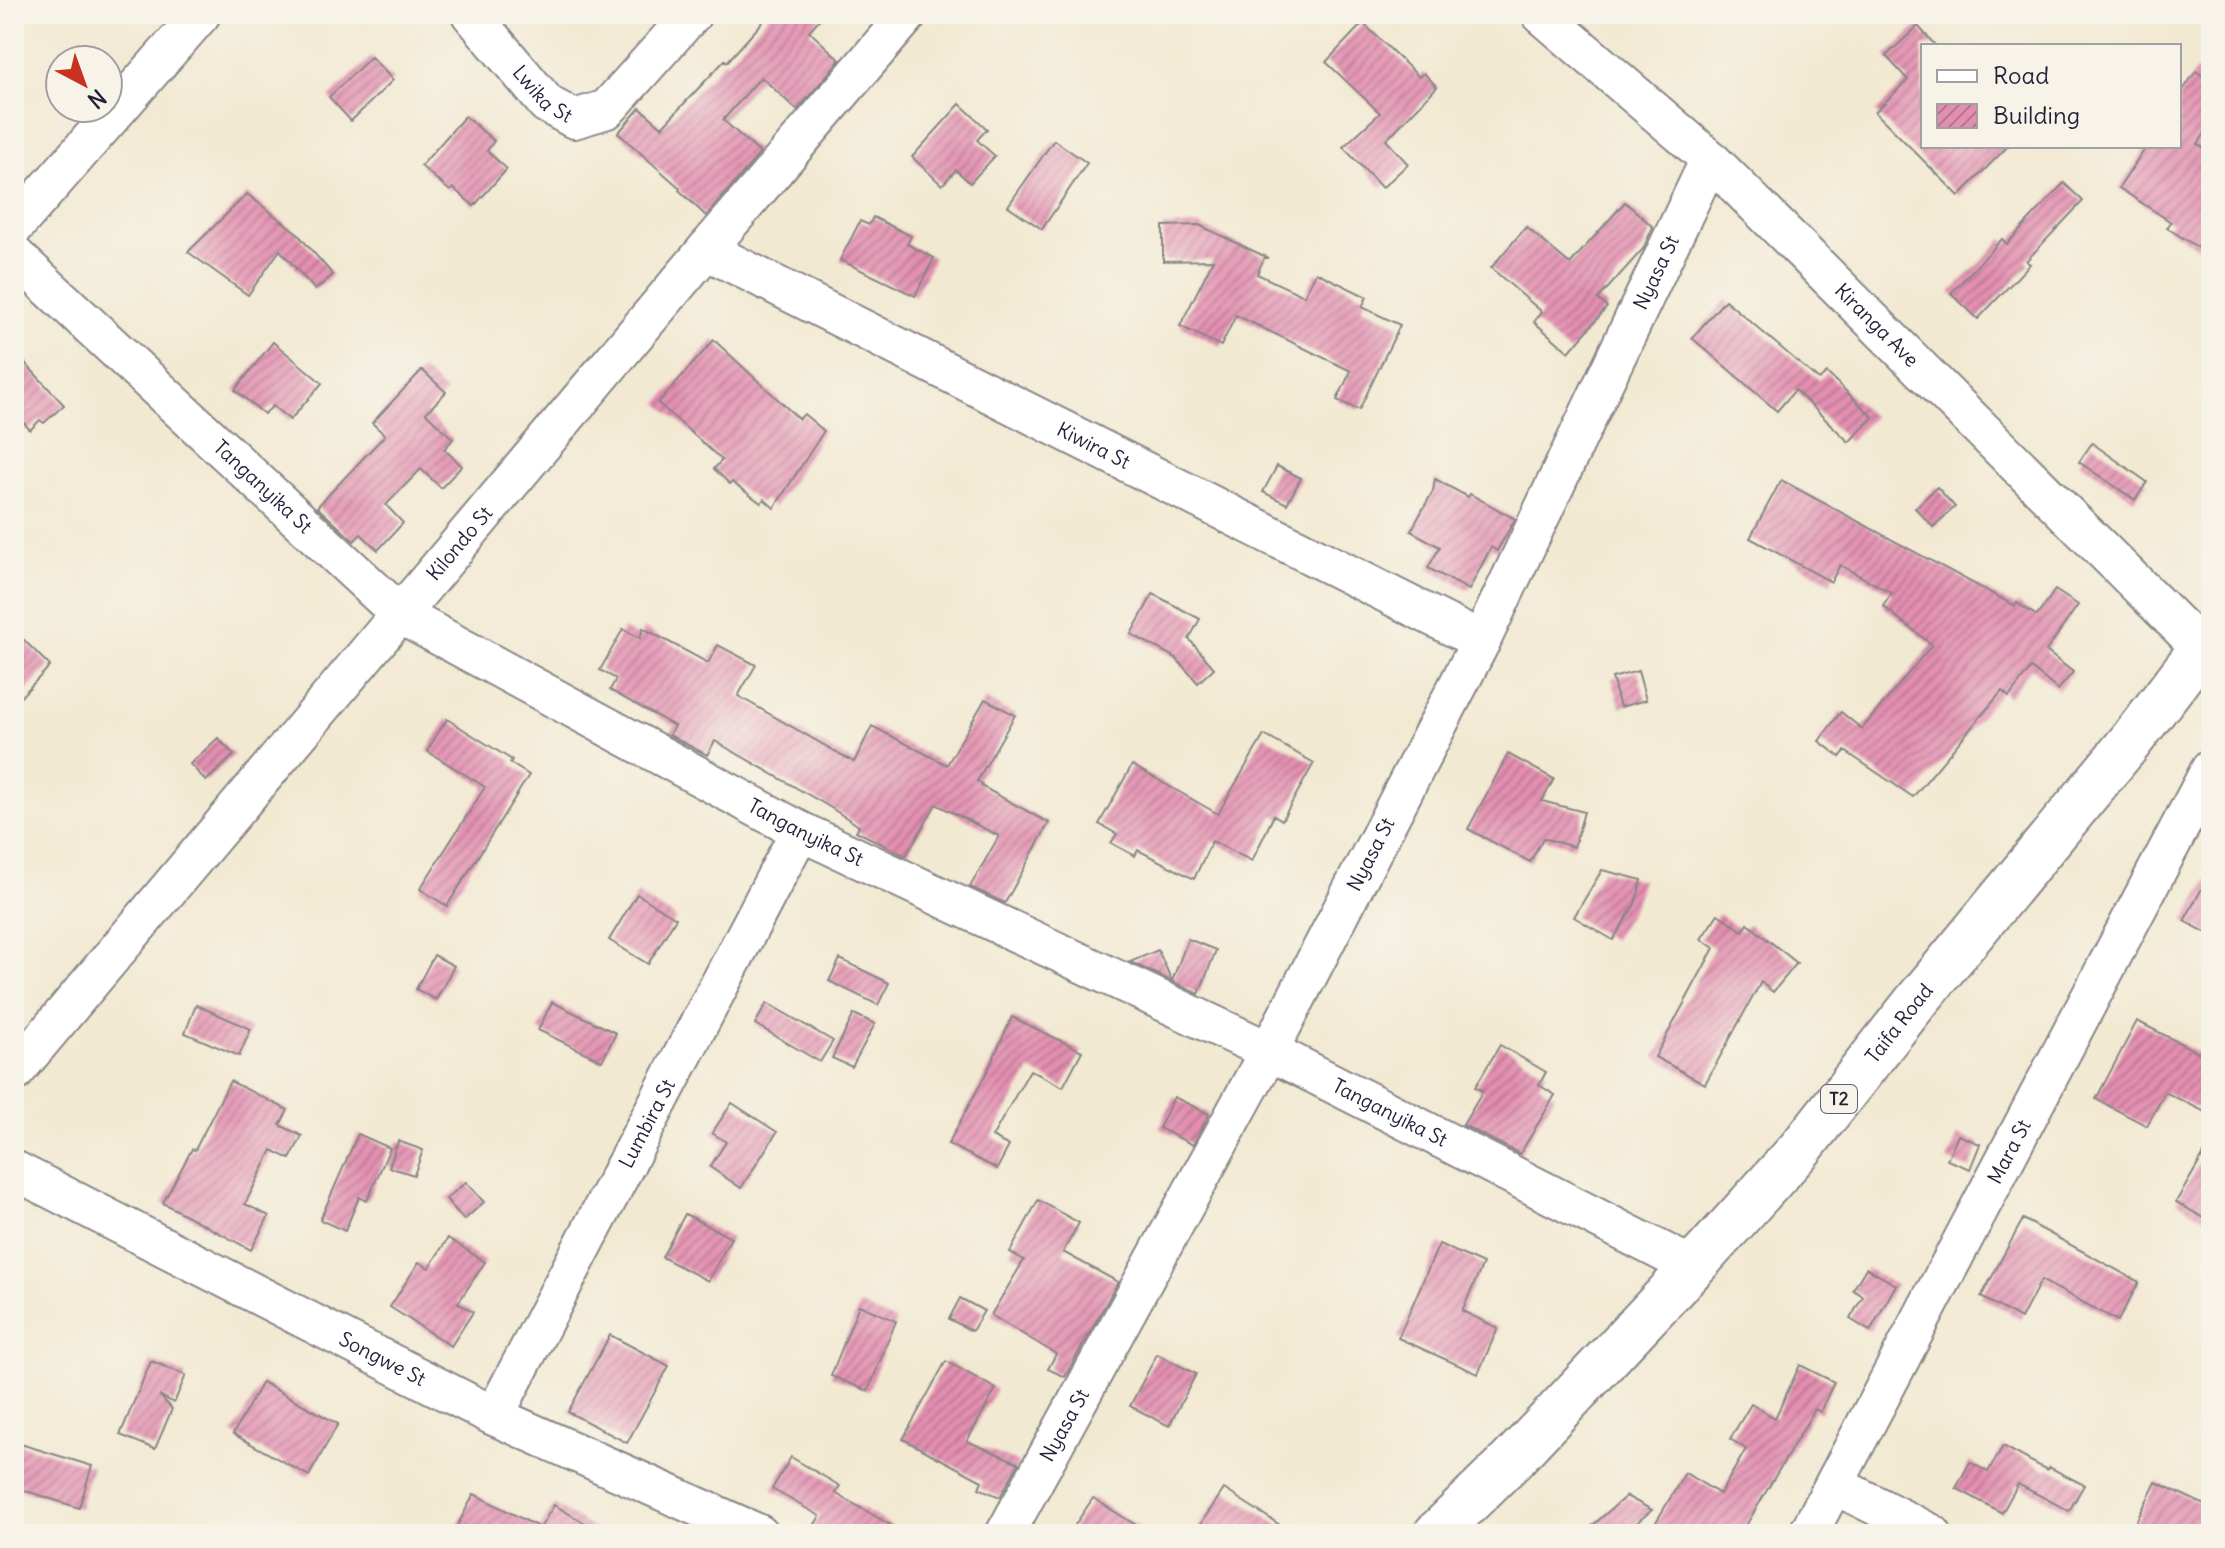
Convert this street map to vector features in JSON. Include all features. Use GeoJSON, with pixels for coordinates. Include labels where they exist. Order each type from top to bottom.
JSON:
{"type":"FeatureCollection","features":[{"type":"Feature","properties":{"kind":"highway","name":"Taifa Road"},"geometry":{"type":"LineString","coordinates":[[1436,1534],[1512,1460],[1800,1149],[1915,1003],[2130,742],[2206,642]]}},
{"type":"Feature","properties":{"kind":"street"},"geometry":{"type":"LineString","coordinates":[[14,227],[201,14]]}},
{"type":"Feature","properties":{"kind":"street","name":"Lwika St"},"geometry":{"type":"LineString","coordinates":[[471,14],[547,104],[574,119],[607,109],[692,14]]}},
{"type":"Feature","properties":{"kind":"street","name":"Kilondo St"},"geometry":{"type":"LineString","coordinates":[[14,1073],[908,14]]}},
{"type":"Feature","properties":{"kind":"street","name":"Kiranga Ave"},"geometry":{"type":"LineString","coordinates":[[1541,14],[1710,159],[2206,642]]}},
{"type":"Feature","properties":{"kind":"street","name":"Nyasa St"},"geometry":{"type":"LineString","coordinates":[[1005,1534],[1269,1051],[1481,641],[1710,159]]}},
{"type":"Feature","properties":{"kind":"street","name":"Kiwira St"},"geometry":{"type":"LineString","coordinates":[[706,250],[1481,641]]}},
{"type":"Feature","properties":{"kind":"street","name":"Tanganyika St"},"geometry":{"type":"LineString","coordinates":[[14,255],[401,615],[800,831],[1269,1051],[1693,1267]]}},
{"type":"Feature","properties":{"kind":"street","name":"Mara St"},"geometry":{"type":"LineString","coordinates":[[1808,1534],[2211,768]]}},
{"type":"Feature","properties":{"kind":"street","name":"Lumbira St"},"geometry":{"type":"LineString","coordinates":[[494,1416],[800,831]]}},
{"type":"Feature","properties":{"kind":"street","name":"Songwe St"},"geometry":{"type":"LineString","coordinates":[[14,1170],[494,1416],[759,1534]]}},
{"type":"Feature","properties":{"kind":"street"},"geometry":{"type":"LineString","coordinates":[[1835,1485],[1932,1534]]}},
{"type":"Feature","properties":{"kind":"building"},"geometry":{"type":"Polygon","coordinates":[[[770,14],[824,14],[809,31],[840,60],[797,110],[761,77],[723,120],[760,153],[706,216],[680,188],[618,133],[640,108],[662,127],[770,14]]]}},
{"type":"Feature","properties":{"kind":"building"},"geometry":{"type":"Polygon","coordinates":[[[1363,23],[1419,77],[1424,73],[1437,87],[1386,140],[1408,164],[1382,188],[1343,147],[1380,113],[1326,62],[1363,23]]]}},
{"type":"Feature","properties":{"kind":"building"},"geometry":{"type":"Polygon","coordinates":[[[1918,26],[1934,44],[1921,44],[1921,148],[2006,148],[1959,196],[1875,112],[1908,80],[1886,56],[1918,26]]]}},
{"type":"Feature","properties":{"kind":"building"},"geometry":{"type":"Polygon","coordinates":[[[371,57],[393,80],[351,121],[329,97],[371,57]]]}},
{"type":"Feature","properties":{"kind":"building"},"geometry":{"type":"Polygon","coordinates":[[[2196,71],[2211,81],[2211,124],[2198,144],[2211,153],[2211,236],[2202,250],[2167,228],[2171,222],[2119,188],[2146,148],[2181,148],[2181,93],[2196,71]]]}},
{"type":"Feature","properties":{"kind":"building"},"geometry":{"type":"Polygon","coordinates":[[[960,104],[987,129],[977,140],[995,156],[970,183],[956,170],[942,185],[912,157],[960,104]]]}},
{"type":"Feature","properties":{"kind":"building"},"geometry":{"type":"Polygon","coordinates":[[[465,116],[494,141],[487,151],[507,169],[474,206],[453,188],[450,191],[421,166],[465,116]]]}},
{"type":"Feature","properties":{"kind":"building"},"geometry":{"type":"Polygon","coordinates":[[[1054,140],[1087,163],[1042,229],[1008,206],[1054,140]]]}},
{"type":"Feature","properties":{"kind":"building"},"geometry":{"type":"Polygon","coordinates":[[[2064,183],[2083,201],[2026,261],[2030,264],[1978,319],[1951,293],[2002,239],[2007,244],[2064,183]]]}},
{"type":"Feature","properties":{"kind":"building"},"geometry":{"type":"Polygon","coordinates":[[[247,194],[296,232],[333,275],[315,290],[280,250],[248,295],[188,252],[247,194]]]}},
{"type":"Feature","properties":{"kind":"building"},"geometry":{"type":"Polygon","coordinates":[[[1625,202],[1653,227],[1643,249],[1598,299],[1607,307],[1569,352],[1534,322],[1542,312],[1491,268],[1526,227],[1570,264],[1625,202]]]}},
{"type":"Feature","properties":{"kind":"building"},"geometry":{"type":"Polygon","coordinates":[[[873,217],[911,236],[907,244],[934,258],[915,296],[840,260],[860,221],[869,225],[873,217]]]}},
{"type":"Feature","properties":{"kind":"building"},"geometry":{"type":"Polygon","coordinates":[[[1199,225],[1268,258],[1264,258],[1257,274],[1304,296],[1316,272],[1367,297],[1362,307],[1400,325],[1359,410],[1337,400],[1351,371],[1236,315],[1221,346],[1180,326],[1213,260],[1163,261],[1163,226],[1199,225]]]}},
{"type":"Feature","properties":{"kind":"building"},"geometry":{"type":"Polygon","coordinates":[[[1725,300],[1819,380],[1827,373],[1873,417],[1849,442],[1795,390],[1777,411],[1692,338],[1725,300]]]}},
{"type":"Feature","properties":{"kind":"building"},"geometry":{"type":"Polygon","coordinates":[[[714,340],[799,419],[804,414],[824,431],[774,508],[764,499],[761,503],[732,482],[730,484],[714,469],[722,460],[658,403],[714,340]]]}},
{"type":"Feature","properties":{"kind":"building"},"geometry":{"type":"Polygon","coordinates":[[[273,342],[322,383],[290,420],[273,406],[264,414],[235,390],[273,342]]]}},
{"type":"Feature","properties":{"kind":"building"},"geometry":{"type":"Polygon","coordinates":[[[14,351],[64,405],[44,423],[40,420],[30,430],[14,412],[14,351]]]}},
{"type":"Feature","properties":{"kind":"building"},"geometry":{"type":"Polygon","coordinates":[[[422,370],[446,392],[426,413],[453,439],[444,449],[462,466],[441,488],[421,469],[386,505],[403,523],[378,550],[361,534],[354,541],[317,507],[385,435],[372,423],[422,370]]]}},
{"type":"Feature","properties":{"kind":"building"},"geometry":{"type":"Polygon","coordinates":[[[2092,443],[2147,482],[2135,500],[2079,462],[2092,443]]]}},
{"type":"Feature","properties":{"kind":"building"},"geometry":{"type":"Polygon","coordinates":[[[1277,466],[1301,478],[1287,504],[1263,492],[1277,466]]]}},
{"type":"Feature","properties":{"kind":"building"},"geometry":{"type":"Polygon","coordinates":[[[1435,479],[1515,519],[1497,551],[1491,547],[1469,590],[1428,568],[1440,547],[1411,531],[1433,491],[1435,479]]]}},
{"type":"Feature","properties":{"kind":"building"},"geometry":{"type":"Polygon","coordinates":[[[1781,480],[2037,616],[2055,590],[2078,605],[2046,651],[2073,672],[2058,690],[2031,668],[2009,697],[2002,691],[1913,797],[1845,751],[1840,757],[1819,741],[1841,712],[1862,729],[1932,645],[1883,606],[1892,593],[1840,565],[1831,582],[1750,538],[1781,480]]]}},
{"type":"Feature","properties":{"kind":"building"},"geometry":{"type":"Polygon","coordinates":[[[1937,487],[1955,507],[1933,527],[1915,508],[1937,487]]]}},
{"type":"Feature","properties":{"kind":"building"},"geometry":{"type":"Polygon","coordinates":[[[1153,594],[1200,619],[1189,639],[1214,668],[1198,683],[1176,658],[1131,634],[1153,594]]]}},
{"type":"Feature","properties":{"kind":"building"},"geometry":{"type":"Polygon","coordinates":[[[643,628],[708,663],[718,645],[756,665],[738,696],[854,762],[872,726],[947,765],[985,699],[1015,715],[977,781],[1049,823],[1005,903],[970,887],[999,836],[936,804],[906,856],[856,831],[859,826],[828,806],[715,741],[707,755],[669,735],[674,726],[610,690],[616,679],[600,670],[623,629],[640,638],[643,628]]]}},
{"type":"Feature","properties":{"kind":"building"},"geometry":{"type":"Polygon","coordinates":[[[14,630],[50,666],[14,704],[14,630]]]}},
{"type":"Feature","properties":{"kind":"building"},"geometry":{"type":"Polygon","coordinates":[[[1638,671],[1646,700],[1620,707],[1612,678],[1638,671]]]}},
{"type":"Feature","properties":{"kind":"building"},"geometry":{"type":"Polygon","coordinates":[[[447,719],[512,760],[510,763],[529,775],[447,906],[420,889],[485,787],[427,751],[447,719]]]}},
{"type":"Feature","properties":{"kind":"building"},"geometry":{"type":"Polygon","coordinates":[[[1264,735],[1314,763],[1282,820],[1274,815],[1252,861],[1212,841],[1194,879],[1138,850],[1135,856],[1111,843],[1117,834],[1099,824],[1132,765],[1218,814],[1264,735]]]}},
{"type":"Feature","properties":{"kind":"building"},"geometry":{"type":"Polygon","coordinates":[[[218,738],[234,755],[206,781],[190,764],[218,738]]]}},
{"type":"Feature","properties":{"kind":"building"},"geometry":{"type":"Polygon","coordinates":[[[1508,754],[1554,779],[1542,801],[1584,812],[1574,847],[1543,838],[1530,862],[1468,829],[1508,754]]]}},
{"type":"Feature","properties":{"kind":"building"},"geometry":{"type":"Polygon","coordinates":[[[1602,870],[1642,880],[1635,904],[1613,940],[1574,917],[1602,870]]]}},
{"type":"Feature","properties":{"kind":"building"},"geometry":{"type":"Polygon","coordinates":[[[2211,872],[2211,935],[2184,921],[2211,872]]]}},
{"type":"Feature","properties":{"kind":"building"},"geometry":{"type":"Polygon","coordinates":[[[637,894],[676,918],[648,964],[609,940],[637,894]]]}},
{"type":"Feature","properties":{"kind":"building"},"geometry":{"type":"Polygon","coordinates":[[[1718,914],[1743,931],[1748,924],[1797,963],[1773,992],[1761,982],[1705,1084],[1655,1057],[1714,948],[1701,939],[1718,914]]]}},
{"type":"Feature","properties":{"kind":"building"},"geometry":{"type":"Polygon","coordinates":[[[1188,939],[1216,950],[1199,994],[1130,962],[1158,950],[1172,981],[1188,939]]]}},
{"type":"Feature","properties":{"kind":"building"},"geometry":{"type":"Polygon","coordinates":[[[434,955],[454,966],[436,1000],[416,989],[434,955]]]}},
{"type":"Feature","properties":{"kind":"building"},"geometry":{"type":"Polygon","coordinates":[[[840,959],[889,983],[878,1005],[829,981],[840,959]]]}},
{"type":"Feature","properties":{"kind":"building"},"geometry":{"type":"Polygon","coordinates":[[[552,1002],[616,1033],[602,1061],[538,1030],[552,1002]]]}},
{"type":"Feature","properties":{"kind":"building"},"geometry":{"type":"Polygon","coordinates":[[[767,1003],[833,1041],[820,1062],[755,1024],[767,1003]]]}},
{"type":"Feature","properties":{"kind":"building"},"geometry":{"type":"Polygon","coordinates":[[[196,1005],[251,1029],[239,1056],[185,1033],[196,1005]]]}},
{"type":"Feature","properties":{"kind":"building"},"geometry":{"type":"Polygon","coordinates":[[[854,1014],[875,1024],[852,1067],[832,1058],[854,1014]]]}},
{"type":"Feature","properties":{"kind":"building"},"geometry":{"type":"Polygon","coordinates":[[[1012,1017],[1082,1051],[1063,1087],[1030,1070],[992,1137],[1009,1146],[997,1169],[948,1144],[987,1072],[1012,1017]]]}},
{"type":"Feature","properties":{"kind":"building"},"geometry":{"type":"Polygon","coordinates":[[[2137,1021],[2211,1059],[2211,1115],[2165,1092],[2147,1126],[2096,1099],[2137,1021]]]}},
{"type":"Feature","properties":{"kind":"building"},"geometry":{"type":"Polygon","coordinates":[[[1500,1045],[1546,1072],[1539,1085],[1555,1095],[1520,1154],[1463,1125],[1483,1091],[1475,1087],[1500,1045]]]}},
{"type":"Feature","properties":{"kind":"building"},"geometry":{"type":"Polygon","coordinates":[[[230,1081],[288,1110],[280,1125],[302,1136],[290,1159],[272,1150],[245,1204],[269,1216],[251,1250],[163,1203],[192,1149],[195,1150],[230,1081]]]}},
{"type":"Feature","properties":{"kind":"building"},"geometry":{"type":"Polygon","coordinates":[[[1174,1097],[1209,1114],[1193,1145],[1159,1128],[1174,1097]]]}},
{"type":"Feature","properties":{"kind":"building"},"geometry":{"type":"Polygon","coordinates":[[[732,1103],[777,1132],[741,1188],[710,1167],[726,1142],[712,1133],[732,1103]]]}},
{"type":"Feature","properties":{"kind":"building"},"geometry":{"type":"Polygon","coordinates":[[[358,1134],[390,1148],[367,1201],[359,1197],[345,1231],[320,1220],[358,1134]]]}},
{"type":"Feature","properties":{"kind":"building"},"geometry":{"type":"Polygon","coordinates":[[[1958,1135],[1980,1144],[1970,1169],[1947,1160],[1958,1135]]]}},
{"type":"Feature","properties":{"kind":"building"},"geometry":{"type":"Polygon","coordinates":[[[398,1141],[423,1150],[414,1175],[389,1167],[398,1141]]]}},
{"type":"Feature","properties":{"kind":"building"},"geometry":{"type":"Polygon","coordinates":[[[2211,1142],[2211,1222],[2176,1202],[2211,1142]]]}},
{"type":"Feature","properties":{"kind":"building"},"geometry":{"type":"Polygon","coordinates":[[[466,1182],[484,1202],[464,1220],[446,1199],[466,1182]]]}},
{"type":"Feature","properties":{"kind":"building"},"geometry":{"type":"Polygon","coordinates":[[[1038,1200],[1079,1223],[1063,1252],[1118,1282],[1065,1377],[1048,1369],[1056,1354],[991,1315],[1024,1260],[1010,1252],[1038,1200]]]}},
{"type":"Feature","properties":{"kind":"building"},"geometry":{"type":"Polygon","coordinates":[[[685,1214],[731,1238],[708,1281],[662,1257],[685,1214]]]}},
{"type":"Feature","properties":{"kind":"building"},"geometry":{"type":"Polygon","coordinates":[[[2023,1219],[2139,1282],[2118,1321],[2041,1280],[2021,1319],[1981,1297],[2023,1219]]]}},
{"type":"Feature","properties":{"kind":"building"},"geometry":{"type":"Polygon","coordinates":[[[448,1238],[485,1262],[458,1303],[473,1312],[451,1346],[390,1307],[419,1262],[429,1268],[448,1238]]]}},
{"type":"Feature","properties":{"kind":"building"},"geometry":{"type":"Polygon","coordinates":[[[1439,1244],[1483,1264],[1462,1311],[1498,1328],[1478,1374],[1398,1338],[1439,1244]]]}},
{"type":"Feature","properties":{"kind":"building"},"geometry":{"type":"Polygon","coordinates":[[[1866,1268],[1896,1285],[1870,1331],[1850,1319],[1863,1296],[1853,1290],[1866,1268]]]}},
{"type":"Feature","properties":{"kind":"building"},"geometry":{"type":"Polygon","coordinates":[[[960,1298],[984,1311],[972,1331],[949,1319],[960,1298]]]}},
{"type":"Feature","properties":{"kind":"building"},"geometry":{"type":"Polygon","coordinates":[[[859,1305],[896,1321],[868,1391],[831,1376],[859,1305]]]}},
{"type":"Feature","properties":{"kind":"building"},"geometry":{"type":"Polygon","coordinates":[[[610,1335],[669,1366],[627,1443],[568,1412],[610,1335]]]}},
{"type":"Feature","properties":{"kind":"building"},"geometry":{"type":"Polygon","coordinates":[[[1157,1354],[1196,1374],[1169,1426],[1130,1406],[1157,1354]]]}},
{"type":"Feature","properties":{"kind":"building"},"geometry":{"type":"Polygon","coordinates":[[[151,1361],[186,1375],[174,1403],[159,1395],[172,1409],[155,1449],[120,1435],[151,1361]]]}},
{"type":"Feature","properties":{"kind":"building"},"geometry":{"type":"Polygon","coordinates":[[[946,1361],[996,1389],[967,1441],[1019,1463],[1000,1497],[979,1488],[982,1481],[903,1439],[946,1361]]]}},
{"type":"Feature","properties":{"kind":"building"},"geometry":{"type":"Polygon","coordinates":[[[1800,1365],[1834,1382],[1820,1412],[1815,1409],[1741,1534],[1649,1534],[1685,1473],[1720,1494],[1746,1449],[1730,1439],[1751,1404],[1775,1418],[1800,1365]]]}},
{"type":"Feature","properties":{"kind":"building"},"geometry":{"type":"Polygon","coordinates":[[[262,1382],[338,1424],[309,1476],[233,1434],[262,1382]]]}},
{"type":"Feature","properties":{"kind":"building"},"geometry":{"type":"Polygon","coordinates":[[[14,1442],[92,1466],[79,1508],[14,1487],[14,1442]]]}},
{"type":"Feature","properties":{"kind":"building"},"geometry":{"type":"Polygon","coordinates":[[[2003,1446],[2047,1470],[2049,1467],[2084,1485],[2069,1511],[2018,1484],[2002,1513],[1956,1488],[1970,1462],[1988,1472],[2003,1446]]]}},
{"type":"Feature","properties":{"kind":"building"},"geometry":{"type":"Polygon","coordinates":[[[791,1457],[840,1486],[835,1493],[906,1534],[809,1534],[820,1516],[772,1489],[791,1457]]]}},
{"type":"Feature","properties":{"kind":"building"},"geometry":{"type":"Polygon","coordinates":[[[2156,1482],[2211,1508],[2211,1534],[2130,1534],[2156,1482]]]}},
{"type":"Feature","properties":{"kind":"building"},"geometry":{"type":"Polygon","coordinates":[[[1224,1489],[1294,1534],[1194,1534],[1224,1489]]]}},
{"type":"Feature","properties":{"kind":"building"},"geometry":{"type":"Polygon","coordinates":[[[474,1494],[540,1528],[554,1505],[604,1534],[453,1534],[474,1494]]]}},
{"type":"Feature","properties":{"kind":"building"},"geometry":{"type":"Polygon","coordinates":[[[1626,1496],[1652,1510],[1623,1534],[1583,1534],[1626,1496]]]}},
{"type":"Feature","properties":{"kind":"building"},"geometry":{"type":"Polygon","coordinates":[[[1093,1498],[1150,1534],[1069,1534],[1093,1498]]]}}]}
